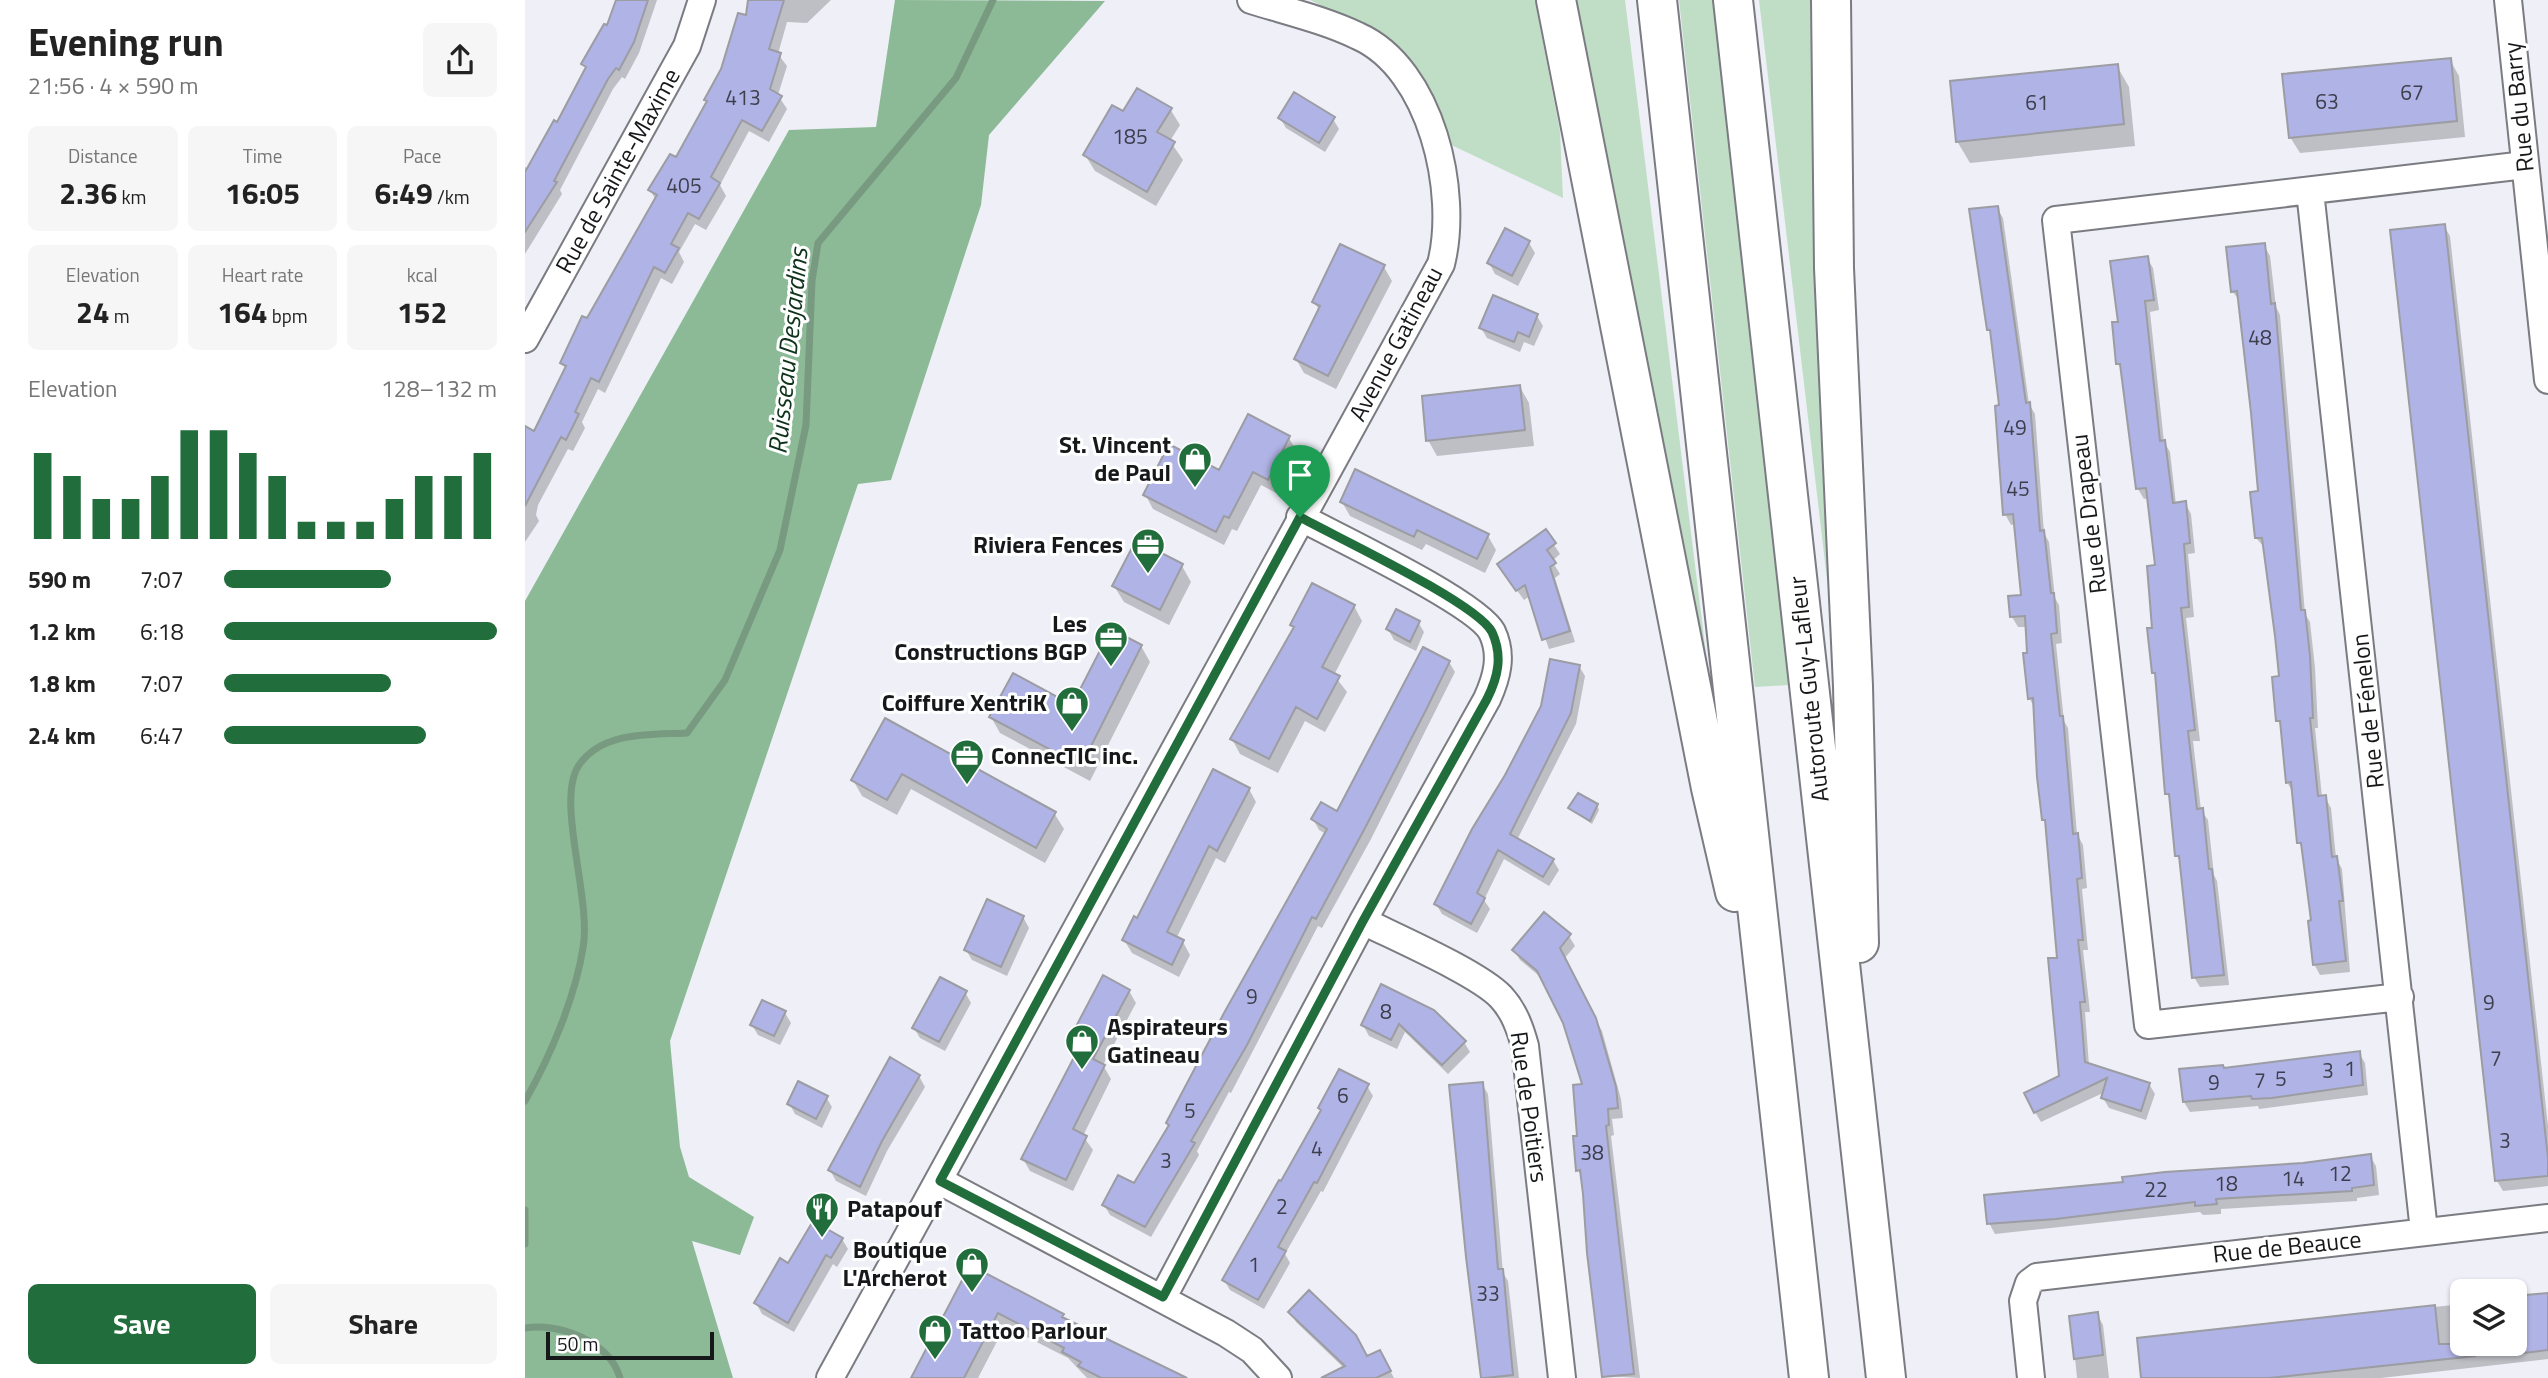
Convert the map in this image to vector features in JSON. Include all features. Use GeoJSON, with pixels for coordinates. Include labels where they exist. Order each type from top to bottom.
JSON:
{"type":"FeatureCollection","features":[{"type":"Feature","properties":{"kind":"highway"},"geometry":{"type":"LineString","coordinates":[[1556,0],[1711,788],[1776,1071]]}},
{"type":"Feature","properties":{"kind":"highway"},"geometry":{"type":"LineString","coordinates":[[1657,0],[1809,1378]]}},
{"type":"Feature","properties":{"kind":"highway","name":"Autoroute Guy-Lafleur"},"geometry":{"type":"LineString","coordinates":[[1733,0],[1886,1378]]}},
{"type":"Feature","properties":{"kind":"highway"},"geometry":{"type":"LineString","coordinates":[[1832,3],[1834,268],[1853,686],[1866,1201]]}},
{"type":"Feature","properties":{"kind":"street","name":"Rue de Sainte-Maxime"},"geometry":{"type":"LineString","coordinates":[[525,339],[687,46],[702,0]]}},
{"type":"Feature","properties":{"kind":"street","name":"Avenue Gatineau"},"geometry":{"type":"LineString","coordinates":[[830,1378],[1441,264],[1447,238],[1448,213],[1442,165],[1435,141],[1414,94],[1389,58],[1359,36],[1251,0]]}},
{"type":"Feature","properties":{"kind":"street","name":"Rue du Barry"},"geometry":{"type":"LineString","coordinates":[[2508,0],[2548,380]]}},
{"type":"Feature","properties":{"kind":"street","name":"Rue de Drapeau"},"geometry":{"type":"LineString","coordinates":[[2400,997],[2148,1025],[2056,220],[2525,165]]}},
{"type":"Feature","properties":{"kind":"street","name":"Rue de Fénelon"},"geometry":{"type":"LineString","coordinates":[[2310,191],[2424,1231]]}},
{"type":"Feature","properties":{"kind":"street"},"geometry":{"type":"LineString","coordinates":[[1163,1297],[1363,921],[1496,681],[1497,649],[1492,632],[1467,607],[1300,517]]}},
{"type":"Feature","properties":{"kind":"street","name":"Rue de Poitiers"},"geometry":{"type":"LineString","coordinates":[[1363,921],[1486,985],[1512,1011],[1520,1029],[1525,1046],[1562,1378]]}},
{"type":"Feature","properties":{"kind":"street"},"geometry":{"type":"LineString","coordinates":[[940,1181],[1163,1297],[1252,1350],[1278,1378]]}},
{"type":"Feature","properties":{"kind":"street","name":"Rue de Beauce"},"geometry":{"type":"LineString","coordinates":[[2031,1378],[2024,1301],[2029,1283],[2051,1274],[2548,1218]]}},
{"type":"Feature","properties":{"kind":"green space"},"geometry":{"type":"Polygon","coordinates":[[[895,0],[1105,1],[989,135],[981,205],[891,480],[858,484],[670,1041],[680,1147],[689,1177],[754,1217],[740,1255],[692,1241],[733,1378],[525,1378],[525,601],[789,130],[876,127],[895,0]]]}},
{"type":"Feature","properties":{"kind":"green space"},"geometry":{"type":"Polygon","coordinates":[[[1310,0],[1535,0],[1560,132],[1563,198],[1445,142],[1365,27],[1310,0]]]}},
{"type":"Feature","properties":{"kind":"green space"},"geometry":{"type":"Polygon","coordinates":[[[1568,0],[1625,0],[1711,694],[1568,0]]]}},
{"type":"Feature","properties":{"kind":"green space"},"geometry":{"type":"Polygon","coordinates":[[[1679,0],[1713,0],[1789,685],[1755,687],[1679,0]]]}},
{"type":"Feature","properties":{"kind":"green space"},"geometry":{"type":"Polygon","coordinates":[[[1759,0],[1815,0],[1838,586],[1828,588],[1759,0]]]}},
{"type":"Feature","properties":{"kind":"building"},"geometry":{"type":"Polygon","coordinates":[[[616,0],[648,0],[634,42],[619,70],[616,68],[608,79],[554,181],[557,182],[525,232],[525,172],[554,120],[557,122],[586,67],[581,64],[604,24],[607,25],[616,0]]]}},
{"type":"Feature","properties":{"kind":"building"},"geometry":{"type":"Polygon","coordinates":[[[748,0],[784,0],[769,49],[781,53],[770,89],[782,96],[762,131],[742,120],[711,177],[720,183],[699,219],[688,213],[671,244],[679,248],[665,273],[654,267],[599,382],[591,378],[575,412],[579,414],[566,440],[561,437],[525,506],[525,426],[534,431],[566,366],[560,363],[582,316],[587,318],[657,195],[648,190],[670,154],[676,157],[707,101],[704,100],[721,69],[738,13],[746,15],[748,0]]]}},
{"type":"Feature","properties":{"kind":"building"},"geometry":{"type":"Polygon","coordinates":[[[2451,58],[2457,121],[2289,138],[2282,74],[2451,58]]]}},
{"type":"Feature","properties":{"kind":"building"},"geometry":{"type":"Polygon","coordinates":[[[2118,64],[2124,124],[1956,142],[1950,81],[2118,64]]]}},
{"type":"Feature","properties":{"kind":"building"},"geometry":{"type":"Polygon","coordinates":[[[1137,88],[1172,108],[1157,132],[1175,142],[1147,192],[1083,155],[1112,105],[1123,111],[1137,88]]]}},
{"type":"Feature","properties":{"kind":"building"},"geometry":{"type":"Polygon","coordinates":[[[1294,92],[1335,117],[1319,143],[1278,118],[1294,92]]]}},
{"type":"Feature","properties":{"kind":"building"},"geometry":{"type":"Polygon","coordinates":[[[1998,206],[2026,403],[2030,402],[2040,531],[2044,530],[2051,593],[2054,593],[2057,633],[2051,634],[2060,716],[2063,716],[2073,834],[2078,833],[2082,878],[2077,879],[2083,940],[2078,940],[2085,1002],[2080,1002],[2085,1062],[2150,1083],[2141,1111],[2101,1098],[2107,1078],[2034,1113],[2024,1093],[2059,1076],[2048,958],[2057,958],[2045,820],[2042,820],[2037,777],[2033,698],[2028,699],[2023,653],[2027,653],[2025,616],[2010,617],[2008,596],[2021,595],[2013,514],[2003,515],[1995,406],[1999,405],[1990,330],[1987,330],[1969,209],[1998,206]]]}},
{"type":"Feature","properties":{"kind":"building"},"geometry":{"type":"Polygon","coordinates":[[[2445,224],[2548,1158],[2548,1176],[2495,1181],[2390,230],[2445,224]]]}},
{"type":"Feature","properties":{"kind":"building"},"geometry":{"type":"Polygon","coordinates":[[[1505,228],[1530,241],[1512,276],[1487,263],[1505,228]]]}},
{"type":"Feature","properties":{"kind":"building"},"geometry":{"type":"Polygon","coordinates":[[[2265,243],[2271,304],[2275,303],[2301,610],[2305,610],[2310,656],[2313,718],[2310,718],[2318,796],[2326,795],[2332,857],[2337,856],[2343,901],[2339,901],[2346,961],[2313,965],[2308,921],[2311,920],[2301,843],[2297,843],[2291,782],[2286,783],[2280,721],[2276,721],[2272,677],[2279,676],[2275,636],[2262,538],[2255,538],[2250,492],[2258,491],[2251,413],[2237,291],[2231,292],[2226,247],[2265,243]]]}},
{"type":"Feature","properties":{"kind":"building"},"geometry":{"type":"Polygon","coordinates":[[[1340,244],[1385,265],[1328,376],[1294,359],[1320,306],[1312,302],[1340,244]]]}},
{"type":"Feature","properties":{"kind":"building"},"geometry":{"type":"Polygon","coordinates":[[[2148,256],[2154,300],[2145,301],[2160,441],[2165,440],[2173,503],[2186,501],[2190,543],[2184,544],[2189,607],[2181,608],[2195,730],[2188,731],[2197,809],[2203,808],[2209,869],[2212,869],[2224,975],[2192,978],[2179,856],[2175,856],[2169,794],[2165,794],[2155,673],[2152,673],[2147,628],[2152,628],[2147,566],[2155,565],[2146,488],[2136,489],[2112,322],[2118,322],[2110,261],[2148,256]]]}},
{"type":"Feature","properties":{"kind":"building"},"geometry":{"type":"Polygon","coordinates":[[[1493,295],[1538,314],[1529,337],[1518,332],[1514,342],[1479,328],[1493,295]]]}},
{"type":"Feature","properties":{"kind":"building"},"geometry":{"type":"Polygon","coordinates":[[[1520,385],[1525,430],[1426,441],[1422,396],[1520,385]]]}},
{"type":"Feature","properties":{"kind":"building","name":"St. Vincent de Paul"},"geometry":{"type":"Polygon","coordinates":[[[1248,414],[1290,436],[1268,480],[1253,472],[1229,518],[1224,516],[1216,532],[1143,495],[1169,444],[1219,470],[1248,414]]]}},
{"type":"Feature","properties":{"kind":"building"},"geometry":{"type":"Polygon","coordinates":[[[1355,469],[1489,534],[1477,559],[1417,530],[1414,537],[1340,502],[1355,469]]]}},
{"type":"Feature","properties":{"kind":"building"},"geometry":{"type":"Polygon","coordinates":[[[1546,529],[1556,543],[1547,550],[1556,563],[1550,567],[1570,631],[1542,640],[1525,585],[1516,591],[1497,564],[1546,529]]]}},
{"type":"Feature","properties":{"kind":"building","name":"Riviera Fences"},"geometry":{"type":"Polygon","coordinates":[[[1136,540],[1183,564],[1160,610],[1112,586],[1136,540]]]}},
{"type":"Feature","properties":{"kind":"building"},"geometry":{"type":"Polygon","coordinates":[[[1312,583],[1355,605],[1322,667],[1340,676],[1317,719],[1296,707],[1269,759],[1230,739],[1294,627],[1290,625],[1312,583]]]}},
{"type":"Feature","properties":{"kind":"building"},"geometry":{"type":"Polygon","coordinates":[[[1396,609],[1420,621],[1410,642],[1386,629],[1396,609]]]}},
{"type":"Feature","properties":{"kind":"building"},"geometry":{"type":"Polygon","coordinates":[[[1111,629],[1142,645],[1081,766],[989,717],[1013,673],[1072,705],[1111,629]]]}},
{"type":"Feature","properties":{"kind":"building"},"geometry":{"type":"Polygon","coordinates":[[[1423,647],[1450,661],[1316,919],[1312,917],[1247,1045],[1191,1141],[1195,1143],[1145,1227],[1102,1205],[1118,1175],[1134,1183],[1169,1125],[1166,1123],[1224,1013],[1327,829],[1311,819],[1321,802],[1337,811],[1423,647]]]}},
{"type":"Feature","properties":{"kind":"building"},"geometry":{"type":"Polygon","coordinates":[[[1550,659],[1580,665],[1571,713],[1510,834],[1554,859],[1543,877],[1498,850],[1477,893],[1485,898],[1471,924],[1434,904],[1472,829],[1505,775],[1541,706],[1550,659]]]}},
{"type":"Feature","properties":{"kind":"building"},"geometry":{"type":"Polygon","coordinates":[[[885,718],[1056,812],[1036,848],[902,774],[887,800],[851,780],[885,718]]]}},
{"type":"Feature","properties":{"kind":"building"},"geometry":{"type":"Polygon","coordinates":[[[1213,769],[1250,788],[1217,851],[1209,846],[1167,932],[1184,940],[1172,965],[1122,940],[1134,916],[1137,918],[1213,769]]]}},
{"type":"Feature","properties":{"kind":"building"},"geometry":{"type":"Polygon","coordinates":[[[1578,793],[1598,804],[1590,821],[1568,808],[1578,793]]]}},
{"type":"Feature","properties":{"kind":"building"},"geometry":{"type":"Polygon","coordinates":[[[987,899],[1024,916],[1001,967],[964,950],[987,899]]]}},
{"type":"Feature","properties":{"kind":"building"},"geometry":{"type":"Polygon","coordinates":[[[1544,912],[1571,934],[1560,948],[1596,1018],[1616,1087],[1618,1108],[1608,1109],[1609,1125],[1606,1126],[1634,1374],[1602,1377],[1587,1253],[1583,1194],[1580,1170],[1576,1171],[1573,1136],[1577,1136],[1573,1085],[1582,1084],[1563,1023],[1537,971],[1512,950],[1544,912]]]}},
{"type":"Feature","properties":{"kind":"building"},"geometry":{"type":"Polygon","coordinates":[[[1103,975],[1130,990],[1093,1059],[1105,1065],[1073,1129],[1087,1136],[1066,1180],[1021,1159],[1082,1042],[1071,1036],[1103,975]]]}},
{"type":"Feature","properties":{"kind":"building"},"geometry":{"type":"Polygon","coordinates":[[[940,977],[967,991],[939,1042],[912,1028],[940,977]]]}},
{"type":"Feature","properties":{"kind":"building"},"geometry":{"type":"Polygon","coordinates":[[[1381,984],[1434,1010],[1466,1041],[1442,1065],[1399,1024],[1391,1040],[1361,1025],[1381,984]]]}},
{"type":"Feature","properties":{"kind":"building"},"geometry":{"type":"Polygon","coordinates":[[[762,1000],[786,1011],[774,1036],[750,1025],[762,1000]]]}},
{"type":"Feature","properties":{"kind":"building"},"geometry":{"type":"Polygon","coordinates":[[[2360,1051],[2363,1085],[2272,1098],[2252,1099],[2251,1096],[2183,1102],[2179,1069],[2223,1065],[2224,1068],[2360,1051]]]}},
{"type":"Feature","properties":{"kind":"building"},"geometry":{"type":"Polygon","coordinates":[[[890,1057],[920,1075],[882,1141],[860,1187],[828,1170],[890,1057]]]}},
{"type":"Feature","properties":{"kind":"building"},"geometry":{"type":"Polygon","coordinates":[[[1339,1069],[1369,1084],[1317,1183],[1314,1182],[1278,1247],[1286,1251],[1258,1300],[1222,1280],[1321,1110],[1318,1108],[1339,1069]]]}},
{"type":"Feature","properties":{"kind":"building"},"geometry":{"type":"Polygon","coordinates":[[[798,1081],[828,1096],[816,1119],[787,1104],[798,1081]]]}},
{"type":"Feature","properties":{"kind":"building"},"geometry":{"type":"Polygon","coordinates":[[[1483,1082],[1498,1269],[1503,1269],[1513,1375],[1481,1378],[1449,1085],[1483,1082]]]}},
{"type":"Feature","properties":{"kind":"building"},"geometry":{"type":"Polygon","coordinates":[[[2371,1154],[2374,1185],[2352,1188],[2352,1191],[2216,1199],[2217,1204],[2195,1206],[2195,1202],[2056,1219],[1987,1224],[1984,1195],[2123,1182],[2122,1177],[2165,1172],[2303,1163],[2371,1154]]]}},
{"type":"Feature","properties":{"kind":"building"},"geometry":{"type":"Polygon","coordinates":[[[813,1221],[843,1238],[831,1258],[826,1255],[788,1323],[754,1303],[780,1258],[788,1263],[813,1221]]]}},
{"type":"Feature","properties":{"kind":"building"},"geometry":{"type":"Polygon","coordinates":[[[970,1265],[1064,1314],[1062,1317],[1187,1378],[1101,1378],[1078,1366],[1081,1362],[1062,1352],[1064,1348],[998,1313],[964,1378],[911,1378],[970,1265]]]}},
{"type":"Feature","properties":{"kind":"building"},"geometry":{"type":"Polygon","coordinates":[[[1309,1290],[1356,1335],[1367,1356],[1380,1350],[1391,1371],[1376,1378],[1321,1378],[1345,1366],[1288,1312],[1309,1290]]]}},
{"type":"Feature","properties":{"kind":"building"},"geometry":{"type":"Polygon","coordinates":[[[2548,1293],[2548,1350],[2527,1353],[2527,1295],[2548,1293]]]}},
{"type":"Feature","properties":{"kind":"building"},"geometry":{"type":"Polygon","coordinates":[[[2435,1305],[2439,1344],[2450,1344],[2450,1356],[2475,1356],[2269,1378],[2141,1378],[2137,1338],[2435,1305]]]}},
{"type":"Feature","properties":{"kind":"building"},"geometry":{"type":"Polygon","coordinates":[[[2098,1312],[2103,1355],[2074,1359],[2069,1316],[2098,1312]]]}},
{"type":"Feature","properties":{"kind":"waterway","name":"Ruisseau Desjardins"},"geometry":{"type":"LineString","coordinates":[[525,1101],[560,1027],[574,987],[583,948],[583,904],[571,801],[573,781],[579,765],[589,754],[614,740],[643,735],[687,733],[725,680],[780,550],[806,425],[812,281],[818,243],[956,78],[993,0]]}},
{"type":"Feature","properties":{"kind":"waterway","name":"Ruisseau Desjardins"},"geometry":{"type":"LineString","coordinates":[[525,1210],[525,1244]]}},
{"type":"Feature","properties":{"kind":"waterway","name":"Ruisseau Desjardins"},"geometry":{"type":"LineString","coordinates":[[525,1328],[553,1328],[581,1337],[606,1354],[620,1378]]}},
{"type":"Feature","properties":{"kind":"place","name":"St. Vincent de Paul"},"geometry":{"type":"Point","coordinates":[1195,489]}},
{"type":"Feature","properties":{"kind":"place","name":"Riviera Fences"},"geometry":{"type":"Point","coordinates":[1148,575]}},
{"type":"Feature","properties":{"kind":"place","name":"Les Constructions BGP"},"geometry":{"type":"Point","coordinates":[1111,668]}},
{"type":"Feature","properties":{"kind":"place","name":"Coiffure XentriK"},"geometry":{"type":"Point","coordinates":[1072,733]}},
{"type":"Feature","properties":{"kind":"place","name":"ConnecTIC inc."},"geometry":{"type":"Point","coordinates":[967,786]}},
{"type":"Feature","properties":{"kind":"place","name":"Aspirateurs Gatineau"},"geometry":{"type":"Point","coordinates":[1082,1071]}},
{"type":"Feature","properties":{"kind":"place","name":"Patapouf"},"geometry":{"type":"Point","coordinates":[822,1239]}},
{"type":"Feature","properties":{"kind":"place","name":"Boutique L'Archerot"},"geometry":{"type":"Point","coordinates":[972,1294]}},
{"type":"Feature","properties":{"kind":"place","name":"Tattoo Parlour"},"geometry":{"type":"Point","coordinates":[935,1361]}},
{"type":"Feature","properties":{"kind":"route"},"geometry":{"type":"LineString","coordinates":[[1300,517],[1467,607],[1481,618],[1492,632],[1499,664],[1496,681],[1487,699],[1363,921],[1163,1297],[940,1181],[1300,517]]}}]}
